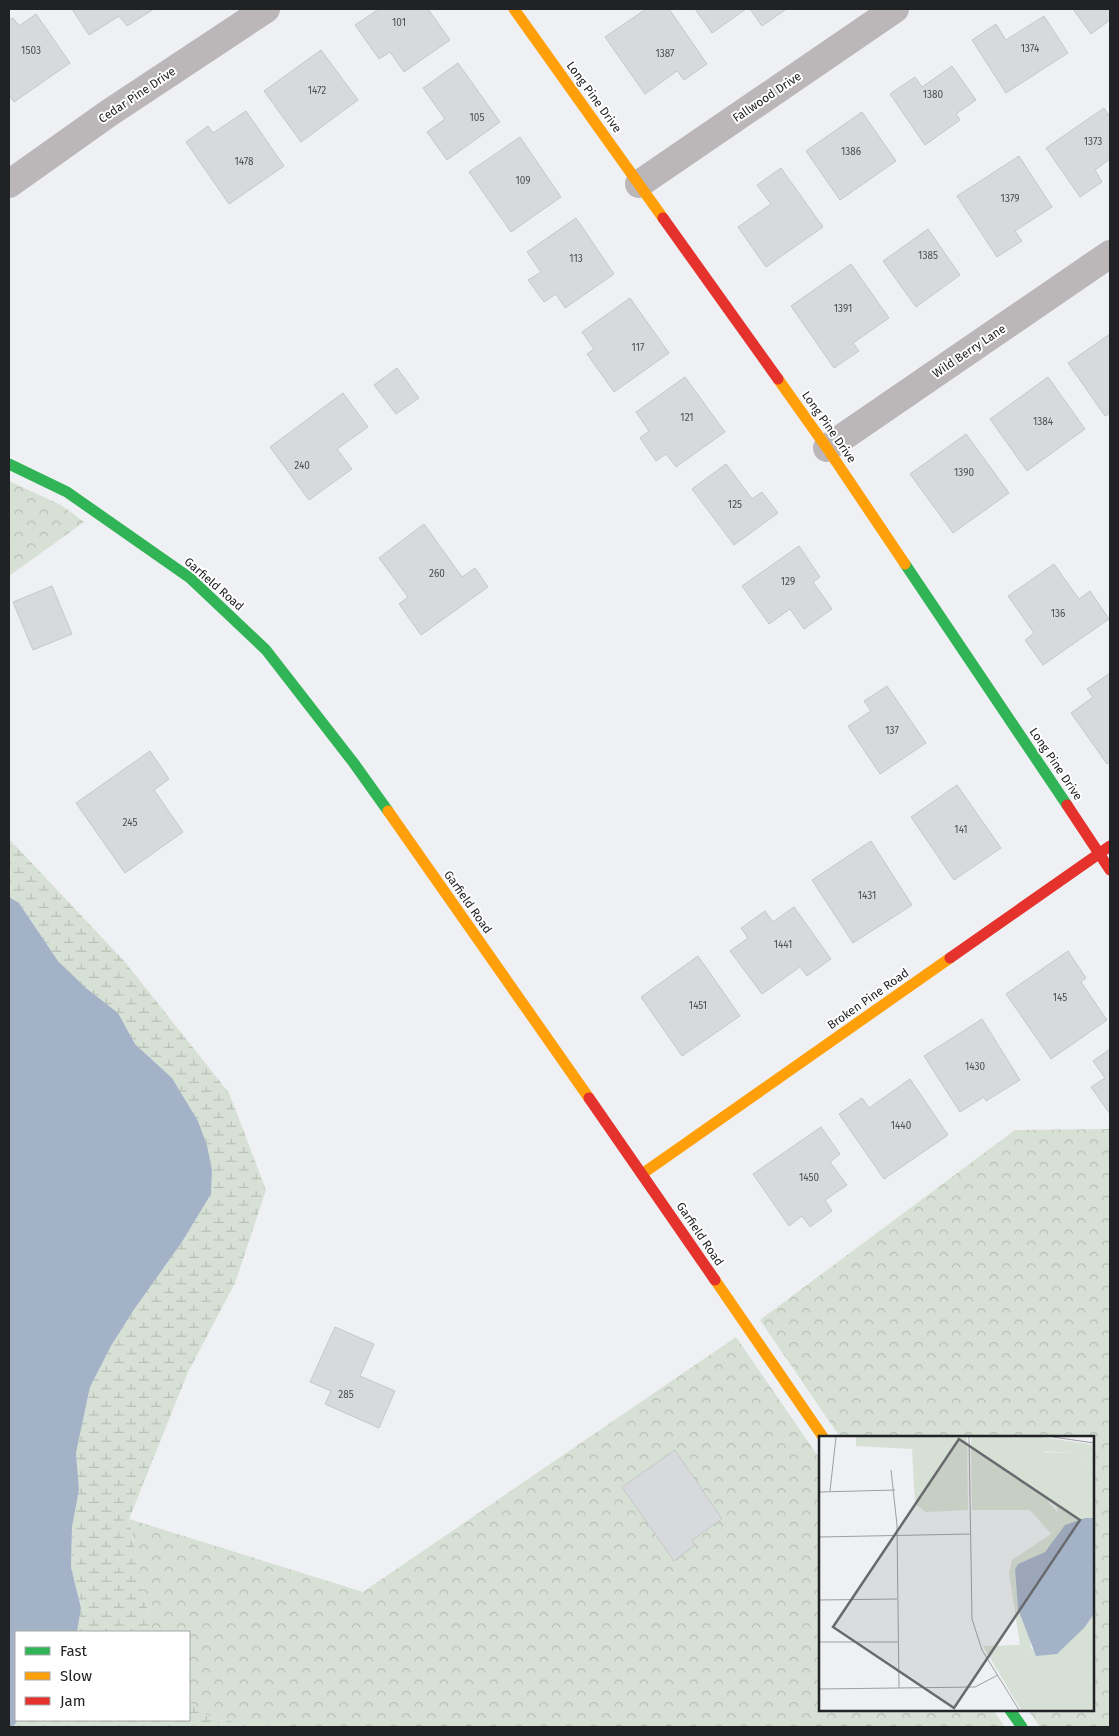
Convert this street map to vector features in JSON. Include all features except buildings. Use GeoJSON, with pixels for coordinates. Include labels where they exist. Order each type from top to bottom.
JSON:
{"type":"FeatureCollection","features":[{"type":"Feature","properties":{"kind":"street","name":"Cedar Pine Drive"},"geometry":{"type":"LineString","coordinates":[[9,184],[109,113],[266,9]]}},
{"type":"Feature","properties":{"kind":"street","name":"Long Pine Drive"},"geometry":{"type":"LineString","coordinates":[[514,9],[827,448],[1110,870]]}},
{"type":"Feature","properties":{"kind":"street","name":"Fallwood Drive"},"geometry":{"type":"LineString","coordinates":[[640,184],[895,9]]}},
{"type":"Feature","properties":{"kind":"street","name":"Wild Berry Lane"},"geometry":{"type":"LineString","coordinates":[[827,448],[1110,254]]}},
{"type":"Feature","properties":{"kind":"street","name":"Garfield Road"},"geometry":{"type":"LineString","coordinates":[[9,464],[67,492],[190,578],[266,650],[358,770],[642,1174],[822,1436]]}},
{"type":"Feature","properties":{"kind":"street","name":"Broken Pine Road"},"geometry":{"type":"LineString","coordinates":[[642,1174],[1110,846]]}},
{"type":"Feature","properties":{"kind":"street"},"geometry":{"type":"LineString","coordinates":[[1011,1711],[1022,1727]]}},
{"type":"Feature","properties":{"kind":"green space"},"geometry":{"type":"Polygon","coordinates":[[[9,481],[61,505],[84,522],[9,576],[9,481]]]}},
{"type":"Feature","properties":{"kind":"green space"},"geometry":{"type":"Polygon","coordinates":[[[9,839],[125,962],[229,1093],[266,1190],[235,1283],[188,1372],[129,1519],[152,1631],[77,1631],[81,1607],[71,1567],[72,1527],[79,1490],[76,1453],[90,1387],[111,1346],[133,1311],[182,1242],[211,1194],[212,1170],[207,1145],[198,1121],[172,1078],[135,1044],[118,1013],[86,988],[58,961],[19,903],[9,897],[9,839]]]}},
{"type":"Feature","properties":{"kind":"green space"},"geometry":{"type":"Polygon","coordinates":[[[1110,1129],[1110,1727],[1040,1727],[1029,1711],[1094,1711],[1094,1436],[839,1436],[760,1320],[1015,1130],[1110,1129]]]}},
{"type":"Feature","properties":{"kind":"green space"},"geometry":{"type":"Polygon","coordinates":[[[736,1337],[819,1458],[819,1711],[994,1711],[1005,1727],[297,1727],[215,1720],[190,1703],[190,1631],[152,1631],[129,1519],[363,1592],[736,1337]]]}},
{"type":"Feature","properties":{"kind":"green space"},"geometry":{"type":"Polygon","coordinates":[[[190,1703],[215,1720],[297,1727],[13,1727],[17,1721],[190,1721],[190,1703]]]}},
{"type":"Feature","properties":{"kind":"water"},"geometry":{"type":"Polygon","coordinates":[[[9,897],[19,903],[58,961],[86,988],[118,1013],[135,1044],[172,1078],[198,1121],[207,1145],[212,1170],[211,1194],[182,1242],[133,1311],[111,1346],[90,1387],[76,1453],[79,1490],[72,1527],[71,1567],[81,1608],[77,1631],[15,1631],[15,1721],[17,1721],[13,1727],[9,1727],[9,897]]]}},
{"type":"Feature","properties":{"kind":"traffic: fast"},"geometry":{"type":"LineString","coordinates":[[9,464],[67,492],[190,578],[266,650],[353,762],[388,811]]}},
{"type":"Feature","properties":{"kind":"traffic: fast"},"geometry":{"type":"LineString","coordinates":[[905,564],[1067,805]]}},
{"type":"Feature","properties":{"kind":"traffic: fast"},"geometry":{"type":"LineString","coordinates":[[1011,1711],[1022,1727]]}},
{"type":"Feature","properties":{"kind":"traffic: slow"},"geometry":{"type":"LineString","coordinates":[[514,9],[663,218]]}},
{"type":"Feature","properties":{"kind":"traffic: slow"},"geometry":{"type":"LineString","coordinates":[[778,379],[905,564]]}},
{"type":"Feature","properties":{"kind":"traffic: slow"},"geometry":{"type":"LineString","coordinates":[[388,811],[589,1098]]}},
{"type":"Feature","properties":{"kind":"traffic: slow"},"geometry":{"type":"LineString","coordinates":[[642,1174],[950,958]]}},
{"type":"Feature","properties":{"kind":"traffic: slow"},"geometry":{"type":"LineString","coordinates":[[715,1280],[822,1436]]}},
{"type":"Feature","properties":{"kind":"traffic: jam"},"geometry":{"type":"LineString","coordinates":[[663,218],[778,379]]}},
{"type":"Feature","properties":{"kind":"traffic: jam"},"geometry":{"type":"LineString","coordinates":[[1067,805],[1110,870]]}},
{"type":"Feature","properties":{"kind":"traffic: jam"},"geometry":{"type":"LineString","coordinates":[[950,958],[1110,846]]}},
{"type":"Feature","properties":{"kind":"traffic: jam"},"geometry":{"type":"LineString","coordinates":[[589,1098],[715,1280]]}}]}
